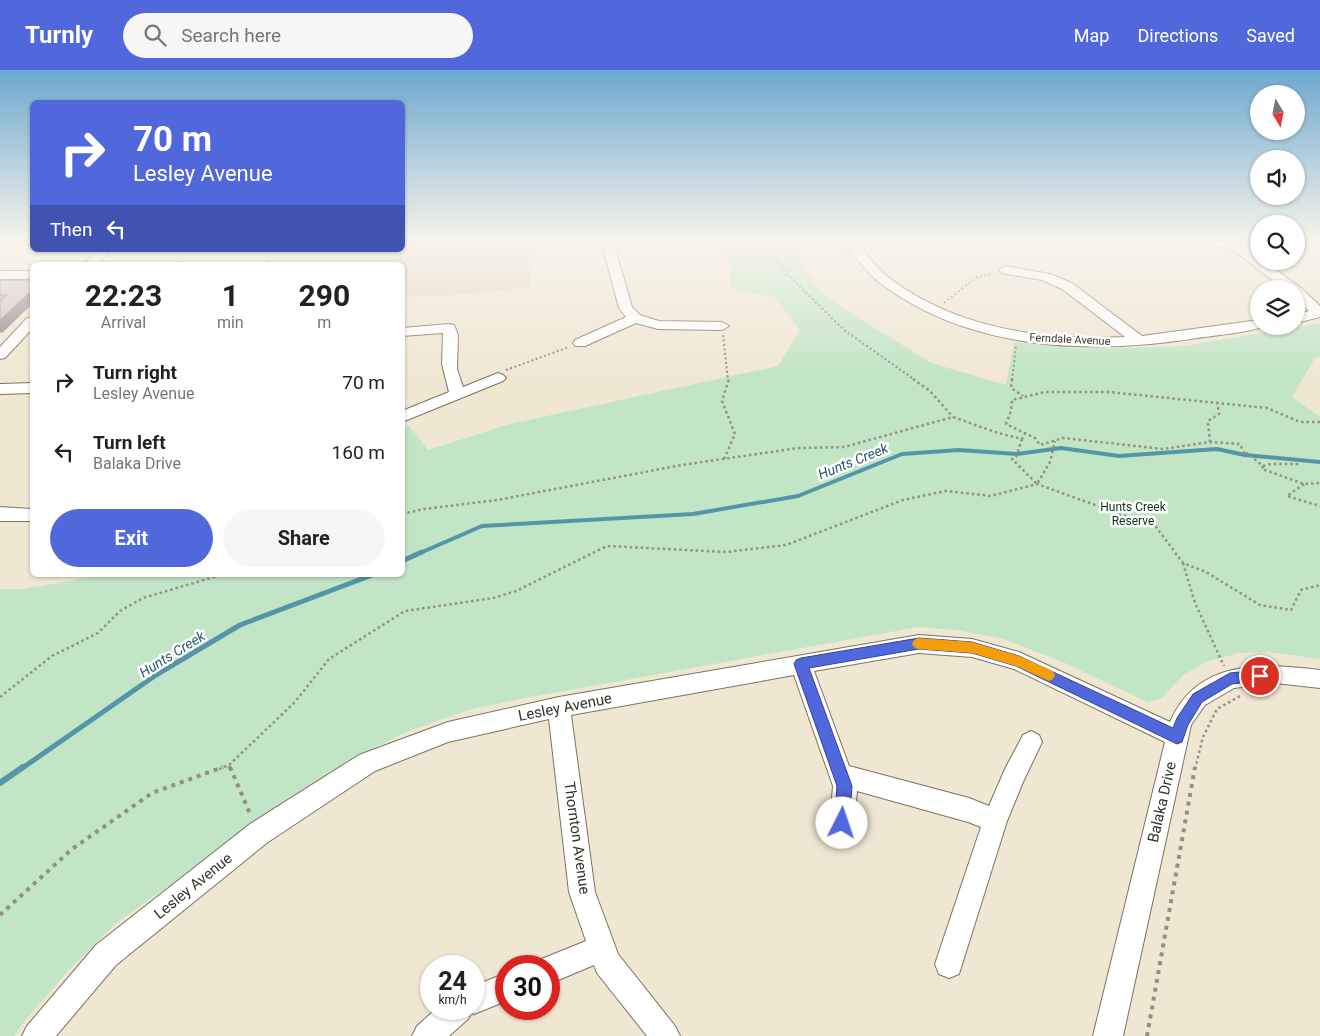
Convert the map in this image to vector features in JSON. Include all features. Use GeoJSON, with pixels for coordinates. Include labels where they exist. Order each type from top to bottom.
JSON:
{"type":"FeatureCollection","features":[{"type":"Feature","properties":{"kind":"street"},"geometry":{"type":"LineString","coordinates":[[620,286],[626,308],[635,318],[658,325],[722,326]]}},
{"type":"Feature","properties":{"kind":"street","name":"Ferndale Avenue"},"geometry":{"type":"LineString","coordinates":[[895,286],[935,309],[983,326],[1029,338],[1090,342],[1139,341],[1250,325]]}},
{"type":"Feature","properties":{"kind":"street"},"geometry":{"type":"LineString","coordinates":[[1067,286],[1139,341]]}},
{"type":"Feature","properties":{"kind":"street"},"geometry":{"type":"LineString","coordinates":[[1305,299],[1319,312],[1305,317]]}},
{"type":"Feature","properties":{"kind":"street"},"geometry":{"type":"LineString","coordinates":[[580,343],[635,318]]}},
{"type":"Feature","properties":{"kind":"street"},"geometry":{"type":"LineString","coordinates":[[2,349],[30,323]]}},
{"type":"Feature","properties":{"kind":"street"},"geometry":{"type":"LineString","coordinates":[[405,332],[449,328],[451,330],[449,361],[451,378],[458,394]]}},
{"type":"Feature","properties":{"kind":"street"},"geometry":{"type":"LineString","coordinates":[[405,416],[498,378]]}},
{"type":"Feature","properties":{"kind":"street"},"geometry":{"type":"LineString","coordinates":[[0,389],[30,388]]}},
{"type":"Feature","properties":{"kind":"street"},"geometry":{"type":"LineString","coordinates":[[0,514],[30,515]]}},
{"type":"Feature","properties":{"kind":"street","name":"Lesley Avenue"},"geometry":{"type":"LineString","coordinates":[[38,1036],[106,955],[259,833],[367,763],[448,732],[559,707],[919,644],[972,648],[1019,661],[1177,737]]}},
{"type":"Feature","properties":{"kind":"street"},"geometry":{"type":"LineString","coordinates":[[801,664],[845,786],[842,823]]}},
{"type":"Feature","properties":{"kind":"street","name":"Balaka Drive"},"geometry":{"type":"LineString","coordinates":[[1108,1036],[1181,722],[1197,698],[1275,674],[1320,679]]}},
{"type":"Feature","properties":{"kind":"street","name":"Thornton Avenue"},"geometry":{"type":"LineString","coordinates":[[559,707],[582,892],[607,963],[665,1036]]}},
{"type":"Feature","properties":{"kind":"street"},"geometry":{"type":"LineString","coordinates":[[949,964],[995,821],[1013,777],[1031,742]]}},
{"type":"Feature","properties":{"kind":"street"},"geometry":{"type":"LineString","coordinates":[[841,775],[969,810],[995,821]]}},
{"type":"Feature","properties":{"kind":"street"},"geometry":{"type":"LineString","coordinates":[[560,965],[602,948]]}},
{"type":"Feature","properties":{"kind":"street"},"geometry":{"type":"LineString","coordinates":[[427,1036],[445,1020]]}},
{"type":"Feature","properties":{"kind":"path"},"geometry":{"type":"LineString","coordinates":[[800,286],[844,330],[930,391],[953,417],[998,433],[1022,439]]}},
{"type":"Feature","properties":{"kind":"path"},"geometry":{"type":"LineString","coordinates":[[935,309],[964,286]]}},
{"type":"Feature","properties":{"kind":"path"},"geometry":{"type":"LineString","coordinates":[[722,326],[729,378],[722,401],[735,434],[724,459]]}},
{"type":"Feature","properties":{"kind":"path"},"geometry":{"type":"LineString","coordinates":[[1016,335],[1011,388],[1024,396]]}},
{"type":"Feature","properties":{"kind":"path"},"geometry":{"type":"LineString","coordinates":[[498,378],[503,370],[580,343]]}},
{"type":"Feature","properties":{"kind":"path"},"geometry":{"type":"LineString","coordinates":[[1320,422],[1300,422],[1267,408],[1217,402],[1109,392],[1045,392],[1012,400],[1011,411],[1006,424],[1036,438],[1040,445],[1063,438],[1163,449],[1210,442],[1240,444],[1245,455],[1247,453],[1263,466],[1262,469],[1304,484],[1320,483]]}},
{"type":"Feature","properties":{"kind":"path"},"geometry":{"type":"LineString","coordinates":[[1210,442],[1208,422],[1219,414],[1217,402]]}},
{"type":"Feature","properties":{"kind":"path"},"geometry":{"type":"LineString","coordinates":[[405,513],[424,509],[497,500],[724,459],[798,448],[844,447],[953,417]]}},
{"type":"Feature","properties":{"kind":"path"},"geometry":{"type":"LineString","coordinates":[[1025,434],[1016,457],[1012,459],[1037,484],[1156,527],[1183,563],[1189,590],[1201,622],[1239,686],[1239,696],[1217,709],[1203,737],[1191,785],[1147,1036]]}},
{"type":"Feature","properties":{"kind":"path"},"geometry":{"type":"LineString","coordinates":[[0,915],[72,849],[152,792],[229,765],[295,702],[329,659],[405,612],[493,598],[516,592],[607,546],[726,552],[786,545],[903,500],[946,490],[991,496],[1037,484],[1050,462],[1055,440]]}},
{"type":"Feature","properties":{"kind":"path"},"geometry":{"type":"LineString","coordinates":[[1263,466],[1271,464],[1301,464]]}},
{"type":"Feature","properties":{"kind":"path"},"geometry":{"type":"LineString","coordinates":[[1304,484],[1287,496],[1320,506]]}},
{"type":"Feature","properties":{"kind":"path"},"geometry":{"type":"LineString","coordinates":[[1183,563],[1206,572],[1260,605],[1291,610],[1300,590],[1320,585]]}},
{"type":"Feature","properties":{"kind":"path"},"geometry":{"type":"LineString","coordinates":[[0,697],[52,656],[98,633],[120,611],[143,598],[214,577]]}},
{"type":"Feature","properties":{"kind":"path"},"geometry":{"type":"LineString","coordinates":[[229,765],[259,833]]}},
{"type":"Feature","properties":{"kind":"shaded area"},"geometry":{"type":"Polygon","coordinates":[[[405,286],[531,286],[531,287],[446,296],[405,296],[405,286]]]}},
{"type":"Feature","properties":{"kind":"green space","name":"Hunts Creek Reserve"},"geometry":{"type":"Polygon","coordinates":[[[730,286],[816,286],[832,301],[931,363],[1006,385],[1014,342],[1083,349],[1184,346],[1250,335],[1305,335],[1305,326],[1320,323],[1320,357],[1315,358],[1292,397],[1320,417],[1320,659],[1268,652],[1239,653],[1206,662],[1183,675],[1162,698],[1147,702],[1065,663],[1004,639],[956,630],[918,627],[468,710],[404,733],[344,763],[116,923],[67,972],[14,1036],[0,1036],[0,589],[24,589],[92,577],[405,577],[405,427],[409,426],[428,450],[510,424],[778,366],[800,331],[776,298],[730,286]]]}},
{"type":"Feature","properties":{"kind":"building"},"geometry":{"type":"Polygon","coordinates":[[[0,286],[30,286],[30,292],[0,320],[0,301],[7,295],[0,295],[0,286]]]}},
{"type":"Feature","properties":{"kind":"waterway","name":"Hunts Creek"},"geometry":{"type":"LineString","coordinates":[[420,553],[482,526],[693,514],[798,496],[902,454],[959,450],[1017,454],[1061,448],[1119,456],[1217,449],[1245,455],[1320,462]]}},
{"type":"Feature","properties":{"kind":"waterway","name":"Hunts Creek"},"geometry":{"type":"LineString","coordinates":[[405,560],[422,552]]}},
{"type":"Feature","properties":{"kind":"waterway","name":"Hunts Creek"},"geometry":{"type":"LineString","coordinates":[[21,769],[156,675],[240,625],[367,577]]}},
{"type":"Feature","properties":{"kind":"waterway","name":"Hunts Creek"},"geometry":{"type":"LineString","coordinates":[[0,783],[23,767]]}},
{"type":"Feature","properties":{"kind":"slow traffic"},"geometry":{"type":"LineString","coordinates":[[918,644],[972,648],[1019,661],[1049,675]]}},
{"type":"Feature","properties":{"kind":"route"},"geometry":{"type":"LineString","coordinates":[[842,823],[845,786],[801,664],[919,644],[972,648],[1019,661],[1177,737],[1181,722],[1197,698],[1230,678],[1260,676]]}}]}
